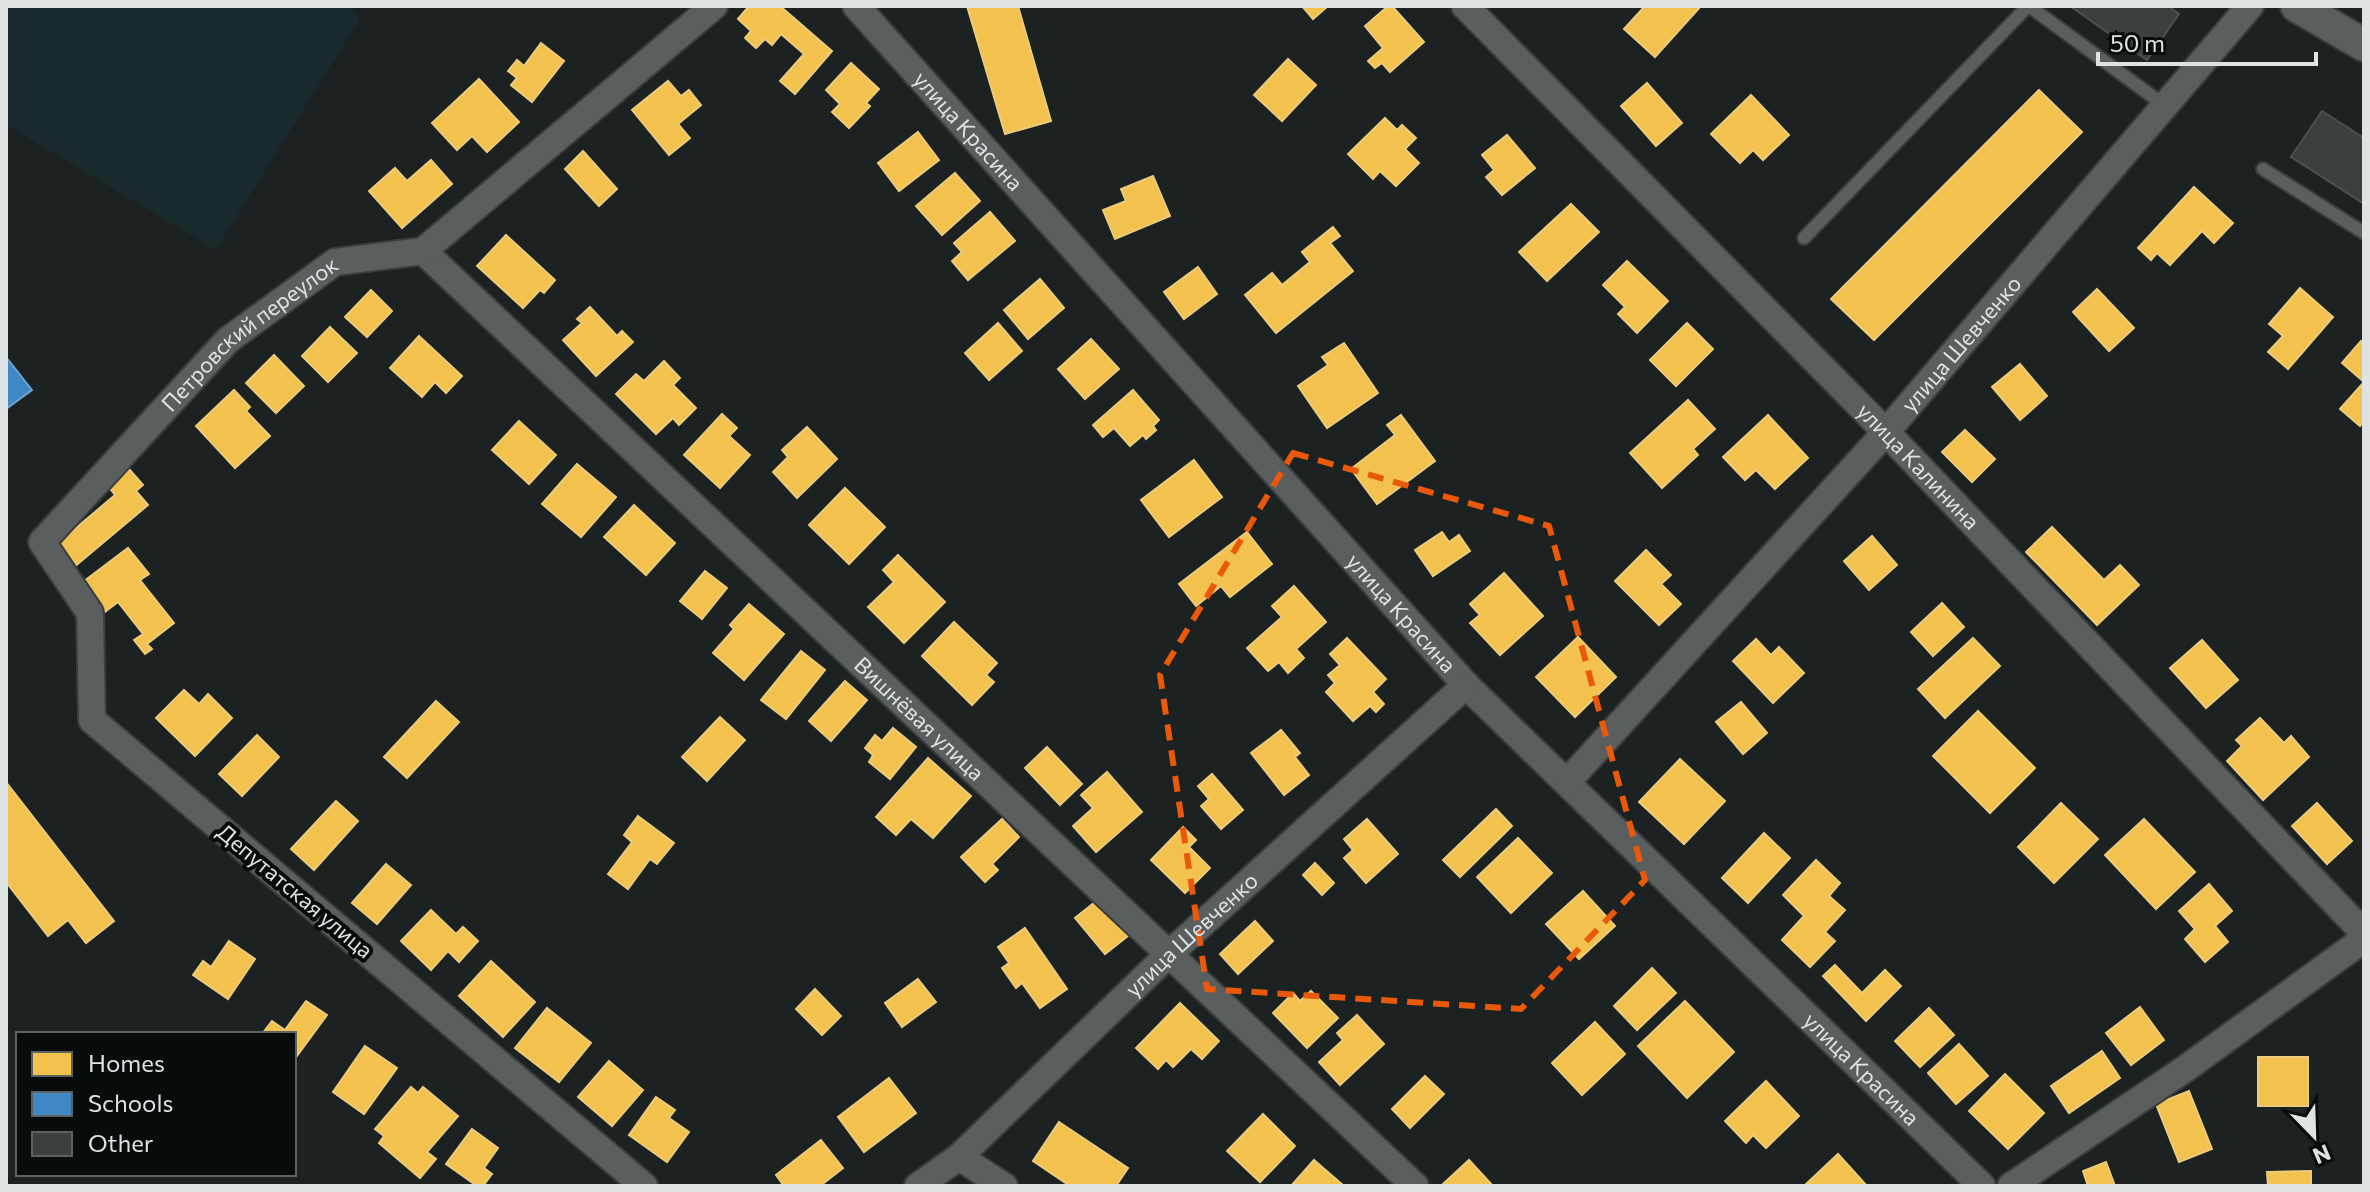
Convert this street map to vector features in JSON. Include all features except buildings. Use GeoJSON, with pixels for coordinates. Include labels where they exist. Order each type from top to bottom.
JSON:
{"type":"FeatureCollection","features":[{"type":"Feature","properties":{"kind":"street"},"geometry":{"type":"LineString","coordinates":[[423,251],[714,6]]}},
{"type":"Feature","properties":{"kind":"street","name":"улица Красина"},"geometry":{"type":"LineString","coordinates":[[856,6],[1466,685],[1982,1186]]}},
{"type":"Feature","properties":{"kind":"street","name":"улица Калинина"},"geometry":{"type":"LineString","coordinates":[[1465,6],[1886,432],[2364,933]]}},
{"type":"Feature","properties":{"kind":"street","name":"улица Шевченко"},"geometry":{"type":"LineString","coordinates":[[1568,781],[1886,432],[2250,6]]}},
{"type":"Feature","properties":{"kind":"street"},"geometry":{"type":"LineString","coordinates":[[2297,6],[2364,45]]}},
{"type":"Feature","properties":{"kind":"street","name":"Петровский переулок"},"geometry":{"type":"LineString","coordinates":[[42,542],[228,340],[335,262],[423,251]]}},
{"type":"Feature","properties":{"kind":"street","name":"Вишнёвая улица"},"geometry":{"type":"LineString","coordinates":[[423,251],[1415,1186]]}},
{"type":"Feature","properties":{"kind":"street","name":"Депутатская улица"},"geometry":{"type":"LineString","coordinates":[[42,542],[90,613],[92,720],[644,1186]]}},
{"type":"Feature","properties":{"kind":"street","name":"улица Шевченко"},"geometry":{"type":"LineString","coordinates":[[918,1186],[959,1157],[1169,954],[1466,685]]}},
{"type":"Feature","properties":{"kind":"street"},"geometry":{"type":"LineString","coordinates":[[2011,1186],[2185,1069],[2364,939]]}},
{"type":"Feature","properties":{"kind":"street"},"geometry":{"type":"LineString","coordinates":[[959,1157],[1004,1186]]}},
{"type":"Feature","properties":{"kind":"lane"},"geometry":{"type":"LineString","coordinates":[[1804,238],[2029,6],[2164,105]]}},
{"type":"Feature","properties":{"kind":"lane"},"geometry":{"type":"LineString","coordinates":[[2263,169],[2364,233]]}},
{"type":"Feature","properties":{"kind":"highlighted area"},"geometry":{"type":"Polygon","coordinates":[[[1293,453],[1549,526],[1645,880],[1521,1009],[1207,989],[1160,675],[1293,453]]]}},
{"type":"Feature","properties":{"kind":"shaded area"},"geometry":{"type":"Polygon","coordinates":[[[6,6],[350,6],[360,19],[216,250],[6,125],[6,6]]]}}]}
